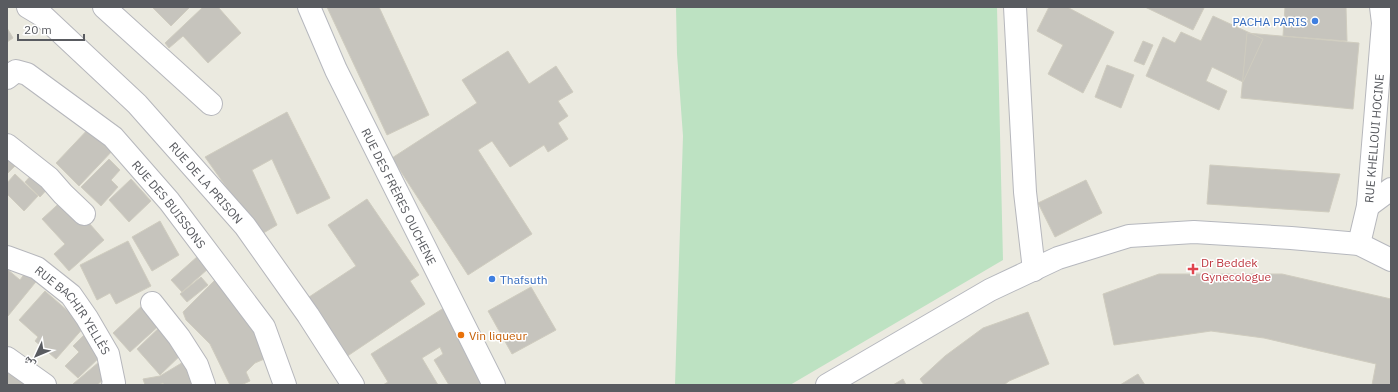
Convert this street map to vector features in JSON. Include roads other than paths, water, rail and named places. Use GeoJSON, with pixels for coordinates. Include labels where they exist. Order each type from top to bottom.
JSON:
{"type":"FeatureCollection","features":[{"type":"Feature","properties":{"kind":"street","name":"RUE DE LA PRISON"},"geometry":{"type":"LineString","coordinates":[[28,7],[43,16],[137,104],[245,226],[308,315],[353,385]]}},
{"type":"Feature","properties":{"kind":"street"},"geometry":{"type":"LineString","coordinates":[[104,7],[211,104]]}},
{"type":"Feature","properties":{"kind":"street","name":"RUE DES FRÈRES OUCHENE"},"geometry":{"type":"LineString","coordinates":[[309,7],[336,70],[494,385]]}},
{"type":"Feature","properties":{"kind":"street"},"geometry":{"type":"LineString","coordinates":[[1015,7],[1025,192],[1034,270]]}},
{"type":"Feature","properties":{"kind":"street","name":"RUE KHELLOUI HOCINE"},"geometry":{"type":"LineString","coordinates":[[1359,244],[1368,206],[1383,23],[1381,7]]}},
{"type":"Feature","properties":{"kind":"street","name":"RUE DES BUISSONS"},"geometry":{"type":"LineString","coordinates":[[7,78],[16,70],[27,74],[112,137],[169,201],[264,327],[284,385]]}},
{"type":"Feature","properties":{"kind":"street"},"geometry":{"type":"LineString","coordinates":[[7,145],[49,178],[84,214]]}},
{"type":"Feature","properties":{"kind":"street"},"geometry":{"type":"LineString","coordinates":[[1368,206],[1391,189]]}},
{"type":"Feature","properties":{"kind":"street"},"geometry":{"type":"LineString","coordinates":[[827,385],[990,290],[1058,258],[1129,236],[1194,232],[1359,244],[1391,260]]}},
{"type":"Feature","properties":{"kind":"street","name":"RUE BACHIR YELLÈS"},"geometry":{"type":"LineString","coordinates":[[7,257],[38,268],[71,295],[87,318],[108,354],[114,383],[113,385]]}},
{"type":"Feature","properties":{"kind":"street"},"geometry":{"type":"LineString","coordinates":[[152,303],[179,337],[197,365],[204,385]]}},
{"type":"Feature","properties":{"kind":"street"},"geometry":{"type":"LineString","coordinates":[[7,358],[45,385]]}},
{"type":"Feature","properties":{"kind":"place","name":"PACHA PARIS"},"geometry":{"type":"Point","coordinates":[1315,21]}},
{"type":"Feature","properties":{"kind":"place","name":"Dr Beddek Gynecologue"},"geometry":{"type":"Point","coordinates":[1193,269]}},
{"type":"Feature","properties":{"kind":"place","name":"Thafsuth"},"geometry":{"type":"Point","coordinates":[492,279]}},
{"type":"Feature","properties":{"kind":"place","name":"Vin liqueur"},"geometry":{"type":"Point","coordinates":[461,335]}}]}
